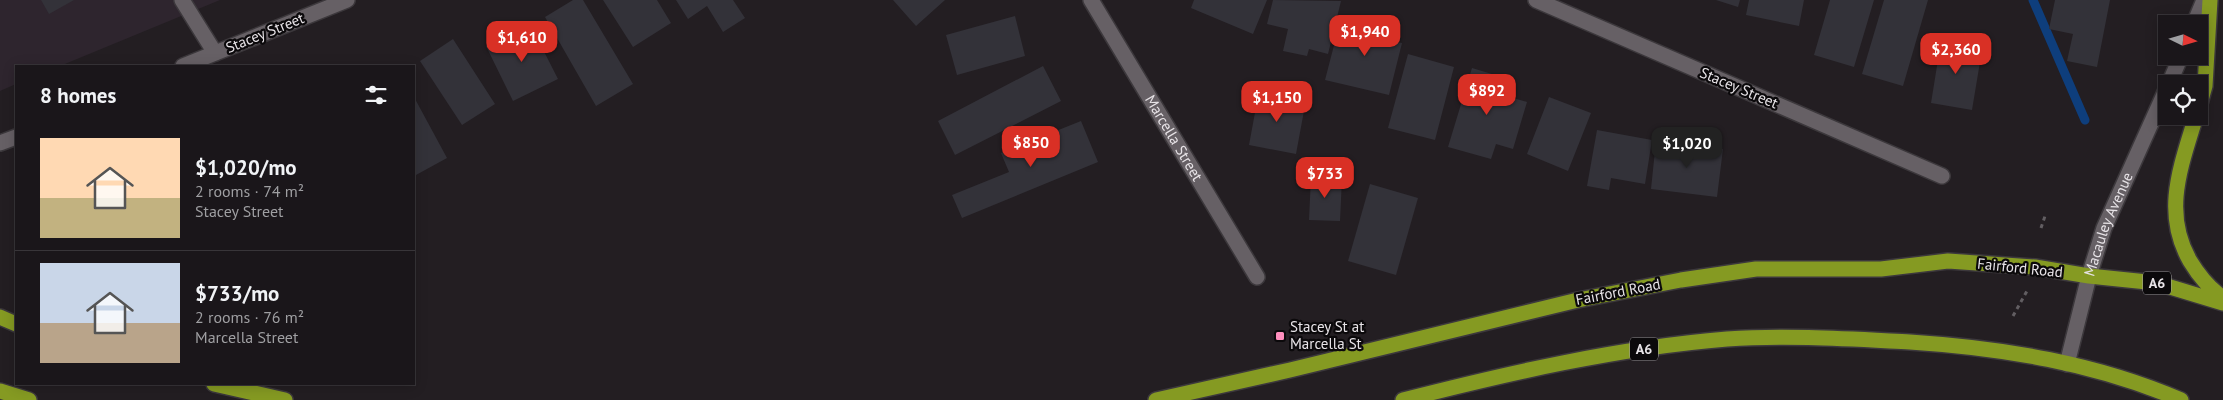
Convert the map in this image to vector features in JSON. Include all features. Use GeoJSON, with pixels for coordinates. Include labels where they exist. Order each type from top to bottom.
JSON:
{"type":"FeatureCollection","features":[{"type":"Feature","properties":{"kind":"highway"},"geometry":{"type":"LineString","coordinates":[[2206,75],[2210,0]]}},
{"type":"Feature","properties":{"kind":"highway"},"geometry":{"type":"LineString","coordinates":[[2193,125],[2178,179],[2175,199],[2178,237],[2198,274],[2223,298]]}},
{"type":"Feature","properties":{"kind":"highway","name":"Fairford Road"},"geometry":{"type":"LineString","coordinates":[[1156,400],[1290,370],[1578,300],[1680,280],[1756,269],[1881,269],[1948,261],[2035,267],[2089,276]]}},
{"type":"Feature","properties":{"kind":"highway","name":"A6"},"geometry":{"type":"LineString","coordinates":[[2089,276],[2157,283],[2223,302]]}},
{"type":"Feature","properties":{"kind":"highway"},"geometry":{"type":"LineString","coordinates":[[0,318],[15,324]]}},
{"type":"Feature","properties":{"kind":"highway","name":"A6"},"geometry":{"type":"LineString","coordinates":[[1403,400],[1595,357],[1643,349],[1728,339],[1830,338],[1935,344],[2010,351],[2124,378],[2181,400]]}},
{"type":"Feature","properties":{"kind":"highway"},"geometry":{"type":"LineString","coordinates":[[218,385],[286,400]]}},
{"type":"Feature","properties":{"kind":"highway"},"geometry":{"type":"LineString","coordinates":[[0,391],[29,400]]}},
{"type":"Feature","properties":{"kind":"street"},"geometry":{"type":"LineString","coordinates":[[182,0],[214,53]]}},
{"type":"Feature","properties":{"kind":"street","name":"Stacey Street"},"geometry":{"type":"LineString","coordinates":[[185,65],[347,0]]}},
{"type":"Feature","properties":{"kind":"street","name":"Marcella Street"},"geometry":{"type":"LineString","coordinates":[[1091,0],[1257,277]]}},
{"type":"Feature","properties":{"kind":"street","name":"Stacey Street"},"geometry":{"type":"LineString","coordinates":[[1536,0],[1942,176]]}},
{"type":"Feature","properties":{"kind":"street"},"geometry":{"type":"LineString","coordinates":[[2198,15],[2204,0]]}},
{"type":"Feature","properties":{"kind":"street","name":"Macauley Avenue"},"geometry":{"type":"LineString","coordinates":[[2067,364],[2089,276],[2104,228],[2158,108]]}},
{"type":"Feature","properties":{"kind":"street"},"geometry":{"type":"LineString","coordinates":[[0,143],[15,136]]}},
{"type":"Feature","properties":{"kind":"path"},"geometry":{"type":"LineString","coordinates":[[2041,228],[2046,213]]}},
{"type":"Feature","properties":{"kind":"path"},"geometry":{"type":"LineString","coordinates":[[2013,316],[2032,284]]}},
{"type":"Feature","properties":{"kind":"shaded area"},"geometry":{"type":"Polygon","coordinates":[[[0,0],[220,0],[62,65],[15,65],[15,84],[0,91],[0,0]]]}},
{"type":"Feature","properties":{"kind":"building"},"geometry":{"type":"Polygon","coordinates":[[[41,0],[74,0],[49,14],[41,0]]]}},
{"type":"Feature","properties":{"kind":"building"},"geometry":{"type":"Polygon","coordinates":[[[573,0],[583,0],[633,84],[596,106],[545,17],[573,0]]]}},
{"type":"Feature","properties":{"kind":"building"},"geometry":{"type":"Polygon","coordinates":[[[603,0],[657,0],[671,23],[633,47],[603,0]]]}},
{"type":"Feature","properties":{"kind":"building"},"geometry":{"type":"Polygon","coordinates":[[[676,0],[733,0],[745,18],[723,32],[707,6],[688,19],[676,0]]]}},
{"type":"Feature","properties":{"kind":"building"},"geometry":{"type":"Polygon","coordinates":[[[893,0],[945,0],[916,26],[893,0]]]}},
{"type":"Feature","properties":{"kind":"building"},"geometry":{"type":"Polygon","coordinates":[[[1194,0],[1267,0],[1253,34],[1191,8],[1194,0]]]}},
{"type":"Feature","properties":{"kind":"building"},"geometry":{"type":"Polygon","coordinates":[[[1273,0],[1341,1],[1328,54],[1309,49],[1307,56],[1283,51],[1288,29],[1267,24],[1273,0]]]}},
{"type":"Feature","properties":{"kind":"building"},"geometry":{"type":"Polygon","coordinates":[[[1716,0],[1740,0],[1738,7],[1716,0]]]}},
{"type":"Feature","properties":{"kind":"building"},"geometry":{"type":"Polygon","coordinates":[[[1749,0],[1804,0],[1799,26],[1746,15],[1749,0]]]}},
{"type":"Feature","properties":{"kind":"building"},"geometry":{"type":"Polygon","coordinates":[[[1830,0],[1874,0],[1854,67],[1814,55],[1830,0]]]}},
{"type":"Feature","properties":{"kind":"building"},"geometry":{"type":"Polygon","coordinates":[[[1884,0],[1928,0],[1903,86],[1862,74],[1884,0]]]}},
{"type":"Feature","properties":{"kind":"building"},"geometry":{"type":"Polygon","coordinates":[[[2055,0],[2110,0],[2097,67],[2067,61],[2073,34],[2049,29],[2055,0]]]}},
{"type":"Feature","properties":{"kind":"building"},"geometry":{"type":"Polygon","coordinates":[[[1015,16],[1025,56],[957,75],[946,35],[1015,16]]]}},
{"type":"Feature","properties":{"kind":"building"},"geometry":{"type":"Polygon","coordinates":[[[1358,16],[1392,24],[1388,40],[1402,43],[1389,95],[1325,80],[1339,26],[1354,29],[1358,16]]]}},
{"type":"Feature","properties":{"kind":"building"},"geometry":{"type":"Polygon","coordinates":[[[530,24],[558,79],[513,101],[486,46],[530,24]]]}},
{"type":"Feature","properties":{"kind":"building"},"geometry":{"type":"Polygon","coordinates":[[[1942,35],[1968,40],[1966,53],[1981,56],[1972,110],[1931,103],[1942,35]]]}},
{"type":"Feature","properties":{"kind":"building"},"geometry":{"type":"Polygon","coordinates":[[[453,39],[495,104],[462,125],[420,61],[453,39]]]}},
{"type":"Feature","properties":{"kind":"building"},"geometry":{"type":"Polygon","coordinates":[[[1408,54],[1454,67],[1435,140],[1388,128],[1408,54]]]}},
{"type":"Feature","properties":{"kind":"building"},"geometry":{"type":"Polygon","coordinates":[[[1043,66],[1061,101],[955,155],[938,121],[1043,66]]]}},
{"type":"Feature","properties":{"kind":"building"},"geometry":{"type":"Polygon","coordinates":[[[1472,68],[1515,81],[1510,97],[1527,102],[1513,149],[1496,144],[1491,159],[1448,147],[1472,68]]]}},
{"type":"Feature","properties":{"kind":"building"},"geometry":{"type":"Polygon","coordinates":[[[1259,91],[1306,100],[1296,154],[1249,145],[1259,91]]]}},
{"type":"Feature","properties":{"kind":"building"},"geometry":{"type":"Polygon","coordinates":[[[1549,97],[1591,113],[1568,171],[1527,154],[1549,97]]]}},
{"type":"Feature","properties":{"kind":"building"},"geometry":{"type":"Polygon","coordinates":[[[415,99],[447,158],[416,175],[415,173],[415,99]]]}},
{"type":"Feature","properties":{"kind":"building"},"geometry":{"type":"Polygon","coordinates":[[[1081,121],[1098,162],[962,218],[952,195],[1009,172],[1001,153],[1081,121]]]}},
{"type":"Feature","properties":{"kind":"building"},"geometry":{"type":"Polygon","coordinates":[[[1597,130],[1652,140],[1645,184],[1611,178],[1609,190],[1587,186],[1597,130]]]}},
{"type":"Feature","properties":{"kind":"building"},"geometry":{"type":"Polygon","coordinates":[[[1656,141],[1723,149],[1717,197],[1651,189],[1656,141]]]}},
{"type":"Feature","properties":{"kind":"building"},"geometry":{"type":"Polygon","coordinates":[[[1311,177],[1342,178],[1340,221],[1309,220],[1311,177]]]}},
{"type":"Feature","properties":{"kind":"building"},"geometry":{"type":"Polygon","coordinates":[[[1370,184],[1418,198],[1396,275],[1348,261],[1370,184]]]}},
{"type":"Feature","properties":{"kind":"waterway"},"geometry":{"type":"LineString","coordinates":[[2033,0],[2085,120]]}},
{"type":"Feature","properties":{"kind":"place","name":"Stacey St at Marcella St"},"geometry":{"type":"Point","coordinates":[1280,336]}}]}
